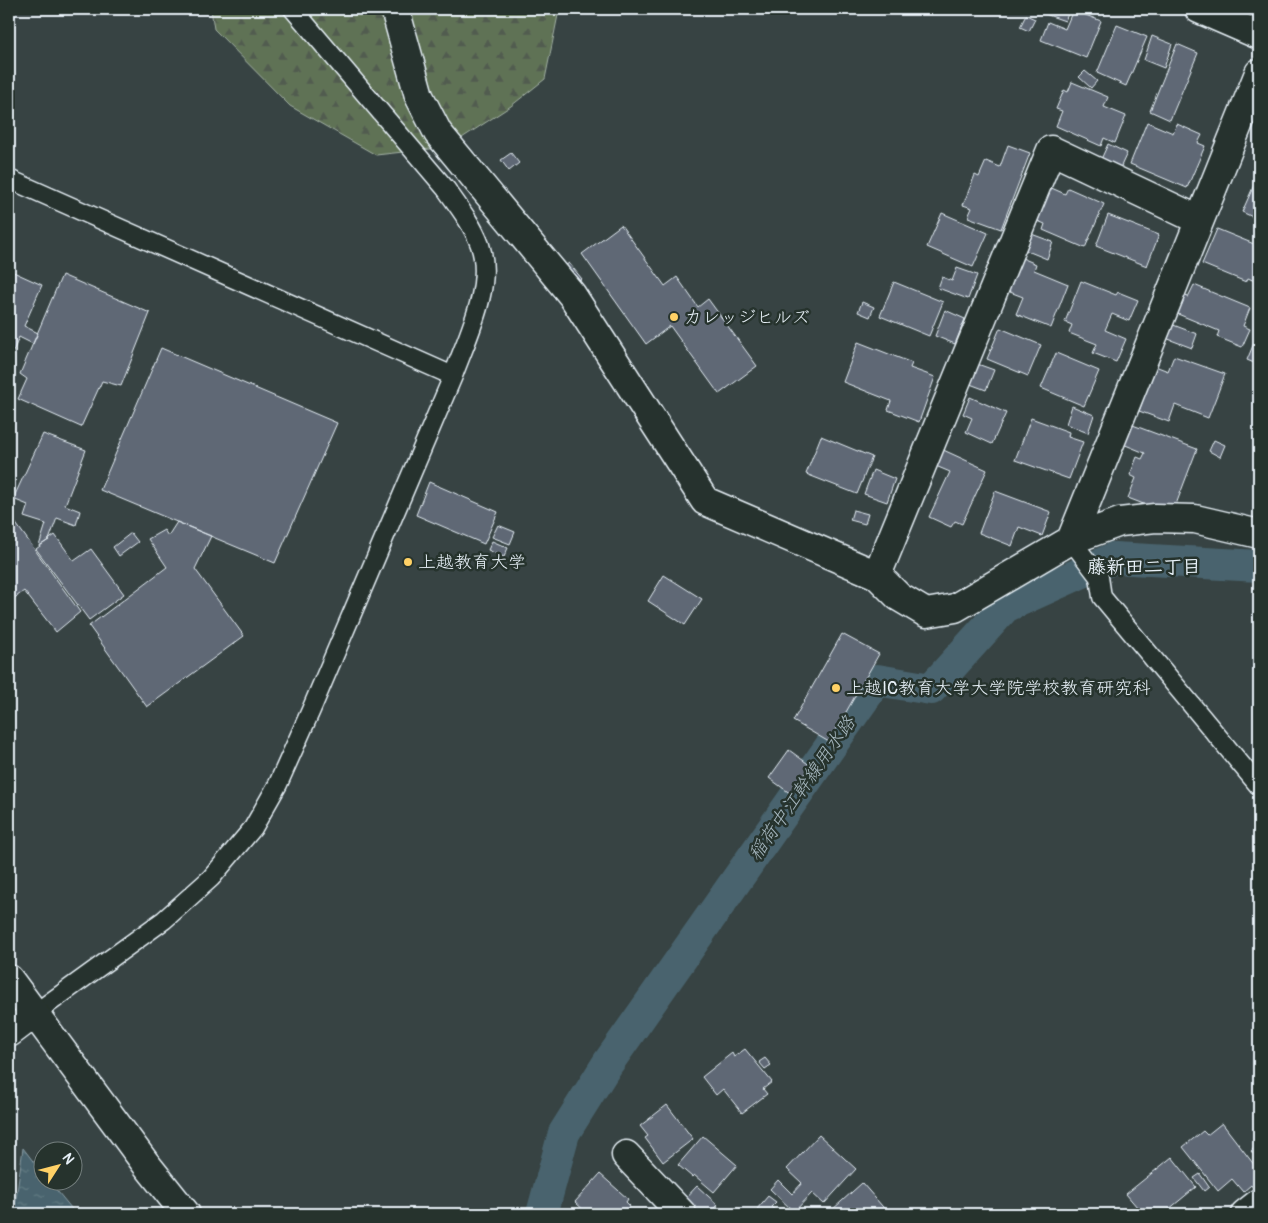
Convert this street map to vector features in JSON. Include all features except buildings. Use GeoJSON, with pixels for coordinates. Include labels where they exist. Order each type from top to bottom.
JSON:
{"type":"FeatureCollection","features":[{"type":"Feature","properties":{"kind":"street"},"geometry":{"type":"LineString","coordinates":[[395,9],[420,96],[438,133],[572,294],[705,501],[877,575],[899,597],[926,614],[955,608],[1071,540],[1120,522],[1155,518],[1195,519],[1259,534]]}},
{"type":"Feature","properties":{"kind":"street"},"geometry":{"type":"LineString","coordinates":[[1198,9],[1259,35]]}},
{"type":"Feature","properties":{"kind":"street"},"geometry":{"type":"LineString","coordinates":[[1071,540],[1259,73]]}},
{"type":"Feature","properties":{"kind":"street"},"geometry":{"type":"LineString","coordinates":[[877,575],[1051,150],[1200,220]]}},
{"type":"Feature","properties":{"kind":"street"},"geometry":{"type":"LineString","coordinates":[[9,979],[146,1164],[186,1214]]}},
{"type":"Feature","properties":{"kind":"street"},"geometry":{"type":"LineString","coordinates":[[9,1033],[34,1014]]}},
{"type":"Feature","properties":{"kind":"street"},"geometry":{"type":"LineString","coordinates":[[626,1155],[682,1214]]}},
{"type":"Feature","properties":{"kind":"street"},"geometry":{"type":"LineString","coordinates":[[1245,1214],[1259,1203]]}},
{"type":"Feature","properties":{"kind":"lane"},"geometry":{"type":"LineString","coordinates":[[34,1014],[164,920],[211,878],[253,828],[278,784],[311,710],[453,376],[480,300],[485,275],[480,246],[466,219],[446,189],[293,9]]}},
{"type":"Feature","properties":{"kind":"lane"},"geometry":{"type":"LineString","coordinates":[[9,179],[453,376]]}},
{"type":"Feature","properties":{"kind":"lane"},"geometry":{"type":"LineString","coordinates":[[1071,540],[1100,577],[1102,597],[1259,786]]}},
{"type":"Feature","properties":{"kind":"green space"},"geometry":{"type":"Polygon","coordinates":[[[211,9],[557,9],[558,15],[545,79],[511,106],[448,147],[376,155],[290,106],[214,29],[211,9]]]}},
{"type":"Feature","properties":{"kind":"water"},"geometry":{"type":"Polygon","coordinates":[[[23,1148],[32,1160],[32,1190],[56,1190],[76,1214],[14,1214],[23,1148]]]}},
{"type":"Feature","properties":{"kind":"waterway","name":"稲荷中江幹線用水路"},"geometry":{"type":"LineString","coordinates":[[542,1214],[564,1133],[608,1063],[877,680],[931,689],[1005,607],[1114,558],[1259,566]]}},
{"type":"Feature","properties":{"kind":"place","name":"カレッジヒルズ"},"geometry":{"type":"Point","coordinates":[674,317]}},
{"type":"Feature","properties":{"kind":"place","name":"上越教育大学"},"geometry":{"type":"Point","coordinates":[408,562]}},
{"type":"Feature","properties":{"kind":"place","name":"上越IC教育大学大学院学校教育研究科"},"geometry":{"type":"Point","coordinates":[836,688]}},
{"type":"Feature","properties":{"kind":"district","name":"藤新田二丁目"},"geometry":{"type":"Point","coordinates":[1144,566]}}]}
